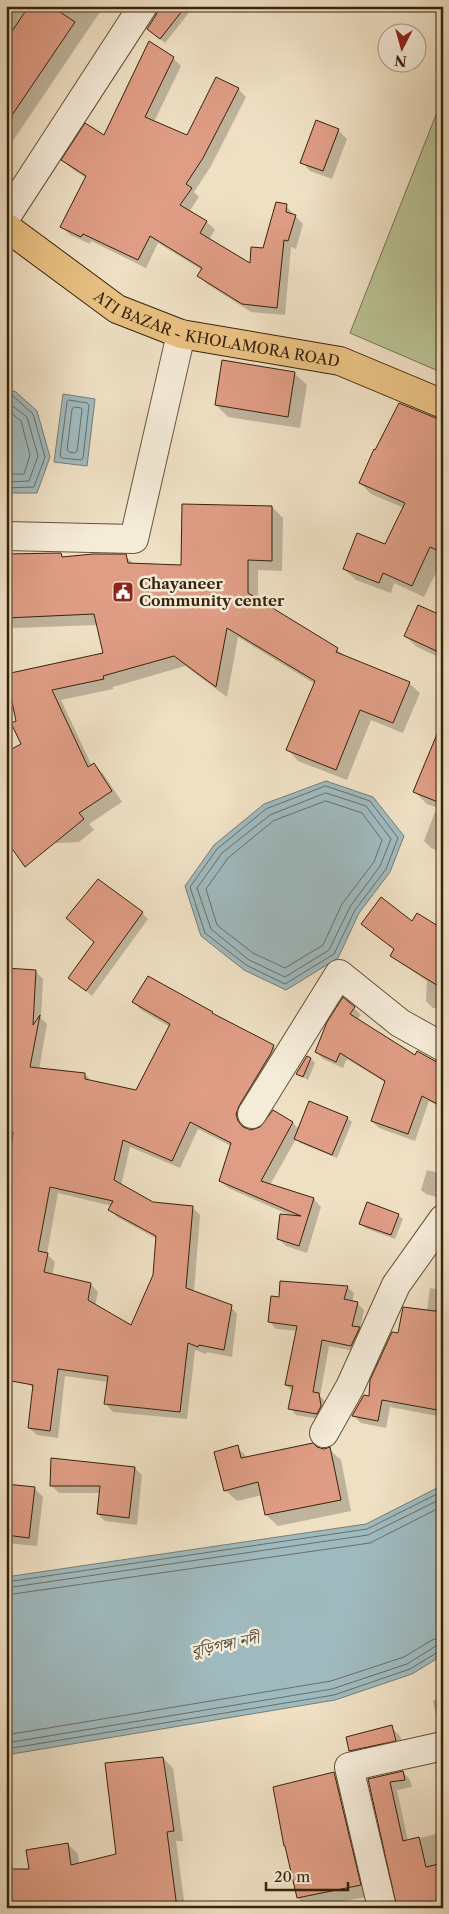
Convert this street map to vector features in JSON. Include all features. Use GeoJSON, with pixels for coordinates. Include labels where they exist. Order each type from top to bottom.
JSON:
{"type":"FeatureCollection","features":[{"type":"Feature","properties":{"kind":"main road","name":"ATI BAZAR - KHOLAMORA ROAD"},"geometry":{"type":"LineString","coordinates":[[6,227],[117,309],[181,334],[340,361],[443,404]]}},
{"type":"Feature","properties":{"kind":"street"},"geometry":{"type":"LineString","coordinates":[[6,217],[144,6]]}},
{"type":"Feature","properties":{"kind":"street"},"geometry":{"type":"LineString","coordinates":[[6,536],[134,539],[181,334]]}},
{"type":"Feature","properties":{"kind":"street"},"geometry":{"type":"LineString","coordinates":[[252,1114],[339,974],[400,1023],[443,1047]]}},
{"type":"Feature","properties":{"kind":"street"},"geometry":{"type":"LineString","coordinates":[[324,1433],[350,1387],[396,1285],[443,1219]]}},
{"type":"Feature","properties":{"kind":"street"},"geometry":{"type":"LineString","coordinates":[[382,1908],[349,1767],[443,1746]]}},
{"type":"Feature","properties":{"kind":"green space"},"geometry":{"type":"Polygon","coordinates":[[[443,97],[443,373],[350,333],[443,97]]]}},
{"type":"Feature","properties":{"kind":"water"},"geometry":{"type":"Polygon","coordinates":[[[6,389],[16,392],[37,411],[50,457],[37,493],[6,493],[6,389]]]}},
{"type":"Feature","properties":{"kind":"water"},"geometry":{"type":"Polygon","coordinates":[[[63,394],[95,399],[87,466],[54,462],[63,394]]]}},
{"type":"Feature","properties":{"kind":"water"},"geometry":{"type":"Polygon","coordinates":[[[326,781],[373,797],[404,836],[390,872],[359,913],[338,958],[286,990],[244,970],[201,936],[185,886],[214,845],[264,804],[326,781]]]}},
{"type":"Feature","properties":{"kind":"water","name":"বুড়িগঙ্গা নদী"},"geometry":{"type":"Polygon","coordinates":[[[443,1485],[443,1655],[412,1674],[335,1700],[6,1755],[6,1577],[366,1524],[443,1485]]]}},
{"type":"Feature","properties":{"kind":"building"},"geometry":{"type":"Polygon","coordinates":[[[29,6],[51,6],[75,22],[6,124],[6,40],[29,6]]]}},
{"type":"Feature","properties":{"kind":"building"},"geometry":{"type":"Polygon","coordinates":[[[159,6],[186,6],[160,39],[147,29],[156,15],[159,6]]]}},
{"type":"Feature","properties":{"kind":"building"},"geometry":{"type":"Polygon","coordinates":[[[149,41],[174,57],[145,117],[187,135],[216,77],[239,88],[203,158],[186,184],[192,188],[180,205],[207,221],[200,233],[250,263],[251,247],[263,248],[276,202],[287,204],[286,212],[296,215],[288,241],[284,240],[277,308],[242,304],[197,276],[202,268],[150,236],[138,260],[83,234],[81,237],[60,227],[86,176],[61,160],[85,123],[104,135],[149,41]]]}},
{"type":"Feature","properties":{"kind":"building"},"geometry":{"type":"Polygon","coordinates":[[[316,120],[339,129],[323,171],[300,163],[316,120]]]}},
{"type":"Feature","properties":{"kind":"building"},"geometry":{"type":"Polygon","coordinates":[[[222,360],[295,372],[288,417],[215,405],[222,360]]]}},
{"type":"Feature","properties":{"kind":"building"},"geometry":{"type":"Polygon","coordinates":[[[399,403],[443,421],[443,553],[430,547],[412,586],[383,573],[379,583],[343,569],[357,533],[385,544],[405,503],[359,483],[374,449],[399,403]]]}},
{"type":"Feature","properties":{"kind":"building"},"geometry":{"type":"Polygon","coordinates":[[[182,504],[272,506],[272,561],[248,560],[248,593],[338,648],[336,652],[410,682],[393,723],[360,710],[336,770],[286,750],[315,681],[227,628],[216,687],[174,656],[103,676],[104,679],[52,690],[88,767],[94,763],[112,791],[79,813],[84,819],[25,867],[6,840],[6,752],[21,744],[11,723],[16,721],[6,674],[103,653],[94,614],[6,618],[6,554],[61,553],[62,557],[93,554],[126,554],[128,563],[181,565],[182,504]]]}},
{"type":"Feature","properties":{"kind":"building"},"geometry":{"type":"Polygon","coordinates":[[[418,605],[443,616],[443,654],[404,636],[418,605]]]}},
{"type":"Feature","properties":{"kind":"building"},"geometry":{"type":"Polygon","coordinates":[[[443,722],[443,804],[413,792],[443,722]]]}},
{"type":"Feature","properties":{"kind":"building"},"geometry":{"type":"Polygon","coordinates":[[[98,879],[143,912],[86,991],[68,978],[94,942],[66,918],[98,879]]]}},
{"type":"Feature","properties":{"kind":"building"},"geometry":{"type":"Polygon","coordinates":[[[381,897],[412,921],[417,913],[443,929],[443,989],[390,956],[394,949],[361,924],[381,897]]]}},
{"type":"Feature","properties":{"kind":"building"},"geometry":{"type":"Polygon","coordinates":[[[6,968],[36,970],[33,1025],[40,1015],[30,1067],[85,1073],[85,1079],[136,1090],[170,1024],[132,1002],[148,976],[212,1013],[274,1045],[236,1114],[238,1121],[243,1127],[251,1130],[260,1127],[273,1110],[293,1122],[261,1181],[314,1198],[299,1246],[277,1239],[280,1214],[301,1216],[219,1181],[231,1143],[190,1122],[172,1161],[123,1140],[114,1180],[153,1202],[193,1206],[186,1288],[232,1305],[224,1350],[199,1345],[198,1347],[188,1343],[180,1412],[104,1404],[108,1376],[58,1369],[50,1431],[28,1428],[33,1385],[6,1380],[6,1202],[13,1132],[6,1131],[6,968]],[[50,1187],[38,1251],[48,1253],[44,1272],[91,1283],[88,1300],[131,1325],[153,1275],[156,1236],[108,1210],[113,1201],[50,1187]]]}},
{"type":"Feature","properties":{"kind":"building"},"geometry":{"type":"Polygon","coordinates":[[[343,997],[355,1007],[350,1014],[415,1055],[417,1051],[435,1061],[443,1063],[443,1107],[422,1096],[408,1134],[371,1121],[385,1081],[340,1053],[336,1062],[315,1052],[327,1022],[343,997]]]}},
{"type":"Feature","properties":{"kind":"building"},"geometry":{"type":"Polygon","coordinates":[[[307,1056],[311,1058],[303,1077],[296,1074],[307,1056]]]}},
{"type":"Feature","properties":{"kind":"building"},"geometry":{"type":"Polygon","coordinates":[[[309,1101],[348,1117],[332,1155],[294,1139],[309,1101]]]}},
{"type":"Feature","properties":{"kind":"building"},"geometry":{"type":"Polygon","coordinates":[[[367,1202],[399,1214],[391,1235],[359,1224],[367,1202]]]}},
{"type":"Feature","properties":{"kind":"building"},"geometry":{"type":"Polygon","coordinates":[[[280,1281],[348,1286],[344,1299],[358,1302],[352,1326],[360,1327],[351,1346],[322,1340],[313,1392],[319,1393],[321,1406],[317,1414],[288,1409],[293,1386],[285,1385],[297,1326],[268,1322],[271,1296],[279,1297],[280,1281]]]}},
{"type":"Feature","properties":{"kind":"building"},"geometry":{"type":"Polygon","coordinates":[[[403,1307],[443,1312],[443,1411],[382,1400],[378,1421],[352,1416],[364,1395],[369,1396],[370,1380],[392,1332],[398,1333],[403,1307]]]}},
{"type":"Feature","properties":{"kind":"building"},"geometry":{"type":"Polygon","coordinates":[[[313,1443],[317,1447],[324,1449],[330,1447],[341,1500],[265,1515],[258,1482],[224,1491],[214,1452],[238,1445],[241,1458],[313,1443]]]}},
{"type":"Feature","properties":{"kind":"building"},"geometry":{"type":"Polygon","coordinates":[[[51,1458],[135,1467],[129,1518],[97,1514],[100,1486],[50,1486],[51,1458]]]}},
{"type":"Feature","properties":{"kind":"building"},"geometry":{"type":"Polygon","coordinates":[[[6,1484],[35,1487],[29,1538],[6,1535],[6,1484]]]}},
{"type":"Feature","properties":{"kind":"building"},"geometry":{"type":"Polygon","coordinates":[[[392,1725],[396,1741],[349,1751],[346,1737],[392,1725]]]}},
{"type":"Feature","properties":{"kind":"building"},"geometry":{"type":"Polygon","coordinates":[[[163,1757],[174,1831],[167,1832],[177,1908],[6,1908],[6,1869],[29,1869],[26,1850],[68,1843],[71,1865],[116,1854],[105,1763],[163,1757]]]}},
{"type":"Feature","properties":{"kind":"building"},"geometry":{"type":"Polygon","coordinates":[[[403,1771],[405,1780],[390,1782],[403,1841],[419,1837],[426,1867],[443,1863],[443,1908],[397,1908],[368,1779],[403,1771]]]}},
{"type":"Feature","properties":{"kind":"building"},"geometry":{"type":"Polygon","coordinates":[[[334,1772],[361,1885],[297,1898],[284,1846],[273,1787],[334,1772]]]}},
{"type":"Feature","properties":{"kind":"place","name":"Chayaneer Community center"},"geometry":{"type":"Point","coordinates":[123,592]}}]}
